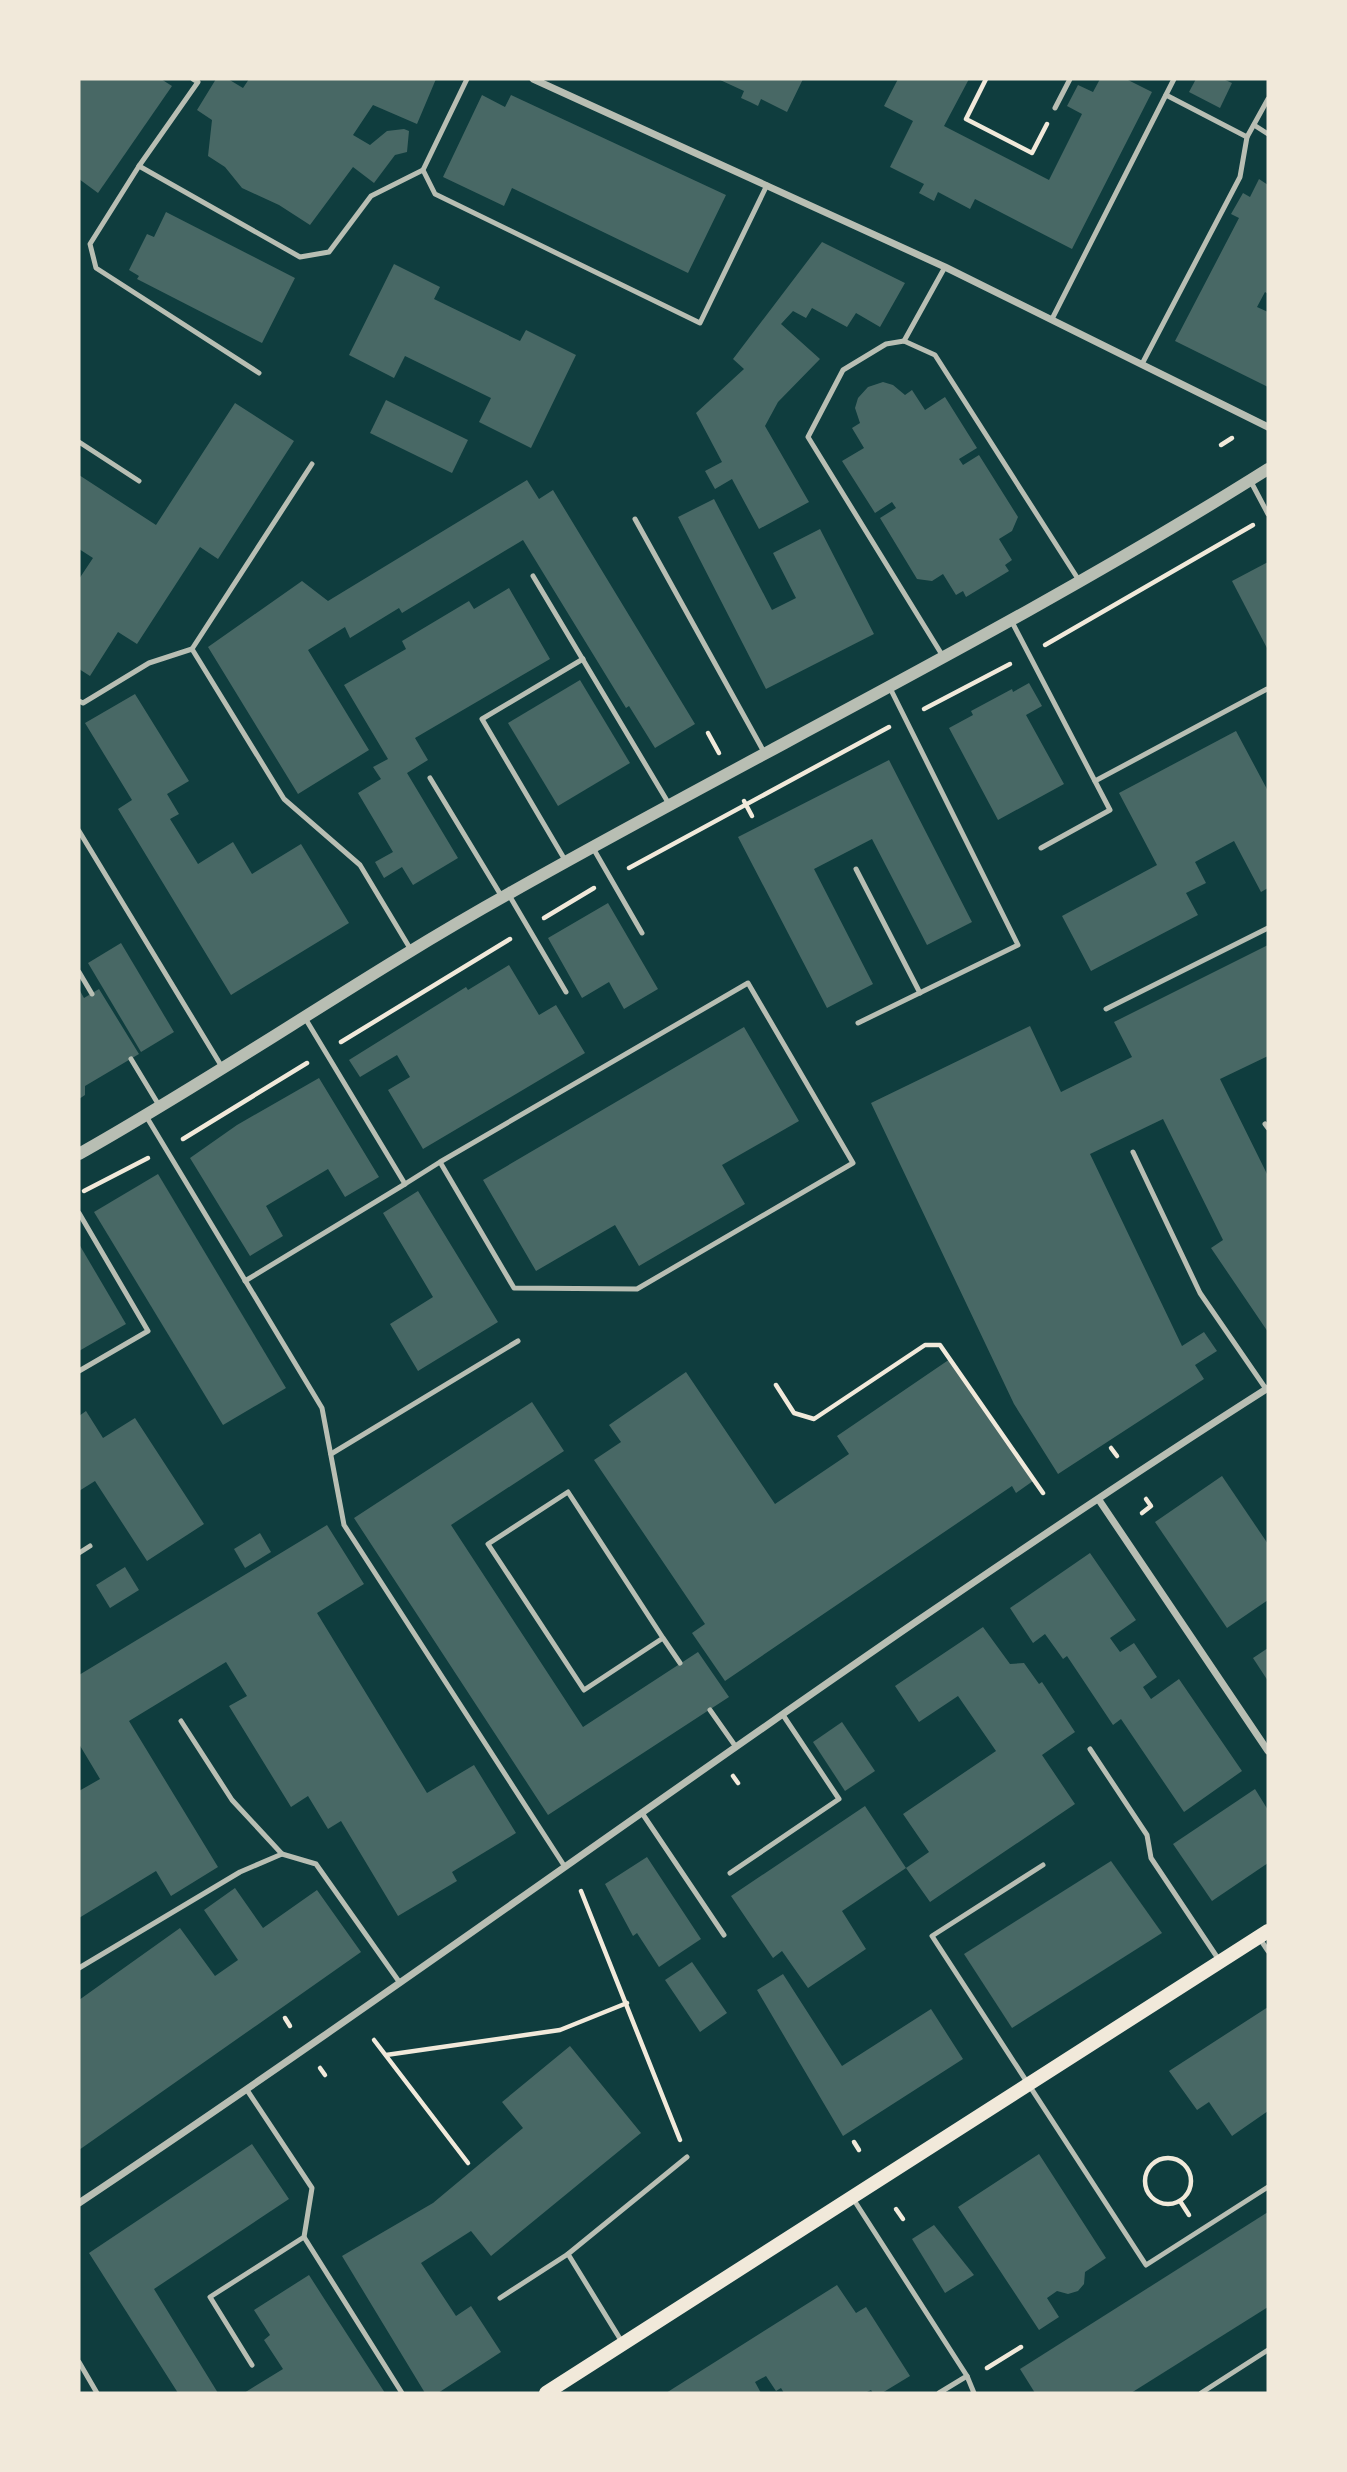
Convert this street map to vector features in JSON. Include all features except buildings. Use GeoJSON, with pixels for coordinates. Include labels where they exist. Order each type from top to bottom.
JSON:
{"type":"FeatureCollection","features":[{"type":"Feature","properties":{"kind":"main road"},"geometry":{"type":"LineString","coordinates":[[546,2393],[1264,1934]]}},
{"type":"Feature","properties":{"kind":"street"},"geometry":{"type":"LineString","coordinates":[[533,79],[945,267],[1268,427]]}},
{"type":"Feature","properties":{"kind":"street"},"geometry":{"type":"LineString","coordinates":[[79,1154],[160,1108],[505,895],[1012,622],[1268,469]]}},
{"type":"Feature","properties":{"kind":"street"},"geometry":{"type":"LineString","coordinates":[[79,2203],[247,2090],[736,1747],[1267,1388]]}},
{"type":"Feature","properties":{"kind":"street"},"geometry":{"type":"LineString","coordinates":[[1098,1500],[1268,1751]]}},
{"type":"Feature","properties":{"kind":"lane"},"geometry":{"type":"LineString","coordinates":[[192,79],[198,82],[139,166],[90,244],[96,268],[259,373]]}},
{"type":"Feature","properties":{"kind":"lane"},"geometry":{"type":"LineString","coordinates":[[139,166],[300,257],[330,252],[371,195],[423,170],[467,79]]}},
{"type":"Feature","properties":{"kind":"lane"},"geometry":{"type":"LineString","coordinates":[[1055,108],[1070,79]]}},
{"type":"Feature","properties":{"kind":"lane"},"geometry":{"type":"LineString","coordinates":[[1052,319],[1174,79]]}},
{"type":"Feature","properties":{"kind":"lane"},"geometry":{"type":"LineString","coordinates":[[1166,95],[1247,137]]}},
{"type":"Feature","properties":{"kind":"lane"},"geometry":{"type":"LineString","coordinates":[[1142,365],[1240,177],[1247,137],[1268,99]]}},
{"type":"Feature","properties":{"kind":"lane"},"geometry":{"type":"LineString","coordinates":[[1254,125],[1268,134]]}},
{"type":"Feature","properties":{"kind":"lane"},"geometry":{"type":"LineString","coordinates":[[423,170],[435,194],[700,323],[767,185]]}},
{"type":"Feature","properties":{"kind":"lane"},"geometry":{"type":"LineString","coordinates":[[904,341],[945,267]]}},
{"type":"Feature","properties":{"kind":"lane"},"geometry":{"type":"LineString","coordinates":[[945,658],[808,437],[843,370],[886,344],[904,341],[935,355],[1080,582]]}},
{"type":"Feature","properties":{"kind":"lane"},"geometry":{"type":"LineString","coordinates":[[79,442],[139,481]]}},
{"type":"Feature","properties":{"kind":"lane"},"geometry":{"type":"LineString","coordinates":[[79,701],[83,703],[149,663],[192,649],[312,464]]}},
{"type":"Feature","properties":{"kind":"lane"},"geometry":{"type":"LineString","coordinates":[[1250,480],[1268,514]]}},
{"type":"Feature","properties":{"kind":"lane"},"geometry":{"type":"LineString","coordinates":[[635,519],[765,754]]}},
{"type":"Feature","properties":{"kind":"lane"},"geometry":{"type":"LineString","coordinates":[[533,576],[670,806]]}},
{"type":"Feature","properties":{"kind":"lane"},"geometry":{"type":"LineString","coordinates":[[1012,622],[1110,810],[1041,848]]}},
{"type":"Feature","properties":{"kind":"lane"},"geometry":{"type":"LineString","coordinates":[[192,649],[284,799],[360,865],[412,952]]}},
{"type":"Feature","properties":{"kind":"lane"},"geometry":{"type":"LineString","coordinates":[[565,862],[482,719],[583,659]]}},
{"type":"Feature","properties":{"kind":"lane"},"geometry":{"type":"LineString","coordinates":[[858,1023],[1018,945],[890,688]]}},
{"type":"Feature","properties":{"kind":"lane"},"geometry":{"type":"LineString","coordinates":[[1095,781],[1267,689]]}},
{"type":"Feature","properties":{"kind":"lane"},"geometry":{"type":"LineString","coordinates":[[430,778],[528,928],[566,992]]}},
{"type":"Feature","properties":{"kind":"lane"},"geometry":{"type":"LineString","coordinates":[[79,831],[223,1068]]}},
{"type":"Feature","properties":{"kind":"lane"},"geometry":{"type":"LineString","coordinates":[[593,847],[642,933]]}},
{"type":"Feature","properties":{"kind":"lane"},"geometry":{"type":"LineString","coordinates":[[856,869],[920,993]]}},
{"type":"Feature","properties":{"kind":"lane"},"geometry":{"type":"LineString","coordinates":[[1106,1009],[1268,928]]}},
{"type":"Feature","properties":{"kind":"lane"},"geometry":{"type":"LineString","coordinates":[[79,972],[92,994]]}},
{"type":"Feature","properties":{"kind":"lane"},"geometry":{"type":"LineString","coordinates":[[245,1281],[440,1162],[748,983],[853,1163],[638,1289],[514,1288],[440,1162]]}},
{"type":"Feature","properties":{"kind":"lane"},"geometry":{"type":"LineString","coordinates":[[304,1018],[405,1184]]}},
{"type":"Feature","properties":{"kind":"lane"},"geometry":{"type":"LineString","coordinates":[[131,1059],[160,1108]]}},
{"type":"Feature","properties":{"kind":"lane"},"geometry":{"type":"LineString","coordinates":[[146,1116],[322,1408],[344,1525],[565,1867]]}},
{"type":"Feature","properties":{"kind":"lane"},"geometry":{"type":"LineString","coordinates":[[1133,1152],[1200,1293],[1267,1388]]}},
{"type":"Feature","properties":{"kind":"lane"},"geometry":{"type":"LineString","coordinates":[[79,1213],[148,1331],[79,1371]]}},
{"type":"Feature","properties":{"kind":"lane"},"geometry":{"type":"LineString","coordinates":[[331,1454],[518,1341]]}},
{"type":"Feature","properties":{"kind":"lane"},"geometry":{"type":"LineString","coordinates":[[663,1638],[584,1690],[488,1544],[568,1492],[680,1663]]}},
{"type":"Feature","properties":{"kind":"lane"},"geometry":{"type":"LineString","coordinates":[[79,1553],[90,1546]]}},
{"type":"Feature","properties":{"kind":"lane"},"geometry":{"type":"LineString","coordinates":[[709,1710],[736,1747]]}},
{"type":"Feature","properties":{"kind":"lane"},"geometry":{"type":"LineString","coordinates":[[730,1873],[838,1799],[783,1715]]}},
{"type":"Feature","properties":{"kind":"lane"},"geometry":{"type":"LineString","coordinates":[[181,1721],[232,1800],[282,1853],[316,1864],[400,1983]]}},
{"type":"Feature","properties":{"kind":"lane"},"geometry":{"type":"LineString","coordinates":[[1090,1749],[1147,1835],[1151,1858],[1220,1962]]}},
{"type":"Feature","properties":{"kind":"lane"},"geometry":{"type":"LineString","coordinates":[[642,1813],[724,1935]]}},
{"type":"Feature","properties":{"kind":"lane"},"geometry":{"type":"LineString","coordinates":[[79,1968],[240,1872],[282,1853]]}},
{"type":"Feature","properties":{"kind":"lane"},"geometry":{"type":"LineString","coordinates":[[1043,1864],[932,1936],[1146,2266],[1268,2187]]}},
{"type":"Feature","properties":{"kind":"lane"},"geometry":{"type":"LineString","coordinates":[[1264,1934],[1268,1951]]}},
{"type":"Feature","properties":{"kind":"lane"},"geometry":{"type":"LineString","coordinates":[[247,2090],[312,2188],[304,2237],[402,2393]]}},
{"type":"Feature","properties":{"kind":"lane"},"geometry":{"type":"LineString","coordinates":[[500,2298],[568,2254],[687,2157]]}},
{"type":"Feature","properties":{"kind":"lane"},"geometry":{"type":"LineString","coordinates":[[852,2197],[967,2376],[974,2393]]}},
{"type":"Feature","properties":{"kind":"lane"},"geometry":{"type":"LineString","coordinates":[[252,2365],[210,2297],[304,2237]]}},
{"type":"Feature","properties":{"kind":"lane"},"geometry":{"type":"LineString","coordinates":[[568,2254],[624,2344]]}},
{"type":"Feature","properties":{"kind":"lane"},"geometry":{"type":"LineString","coordinates":[[1201,2393],[1268,2350]]}},
{"type":"Feature","properties":{"kind":"lane"},"geometry":{"type":"LineString","coordinates":[[79,2362],[97,2393]]}},
{"type":"Feature","properties":{"kind":"lane"},"geometry":{"type":"LineString","coordinates":[[939,2393],[967,2376]]}},
{"type":"Feature","properties":{"kind":"path"},"geometry":{"type":"LineString","coordinates":[[986,79],[966,119],[1032,153],[1055,108]]}},
{"type":"Feature","properties":{"kind":"path"},"geometry":{"type":"LineString","coordinates":[[1222,445],[1232,439]]}},
{"type":"Feature","properties":{"kind":"path"},"geometry":{"type":"LineString","coordinates":[[79,1194],[166,1149],[611,878],[745,803],[1029,654],[1256,522]]}},
{"type":"Feature","properties":{"kind":"path"},"geometry":{"type":"LineString","coordinates":[[708,733],[720,756]]}},
{"type":"Feature","properties":{"kind":"path"},"geometry":{"type":"LineString","coordinates":[[741,795],[752,816]]}},
{"type":"Feature","properties":{"kind":"path"},"geometry":{"type":"LineString","coordinates":[[776,1385],[794,1413],[814,1419],[925,1345],[940,1345],[1043,1493]]}},
{"type":"Feature","properties":{"kind":"path"},"geometry":{"type":"LineString","coordinates":[[1111,1448],[1117,1456]]}},
{"type":"Feature","properties":{"kind":"path"},"geometry":{"type":"LineString","coordinates":[[1142,1513],[1152,1506],[1146,1499]]}},
{"type":"Feature","properties":{"kind":"path"},"geometry":{"type":"LineString","coordinates":[[733,1776],[738,1783]]}},
{"type":"Feature","properties":{"kind":"path"},"geometry":{"type":"LineString","coordinates":[[581,1891],[687,2157]]}},
{"type":"Feature","properties":{"kind":"path"},"geometry":{"type":"LineString","coordinates":[[386,2055],[560,2030],[626,2003]]}},
{"type":"Feature","properties":{"kind":"path"},"geometry":{"type":"LineString","coordinates":[[285,2018],[290,2025]]}},
{"type":"Feature","properties":{"kind":"path"},"geometry":{"type":"LineString","coordinates":[[374,2040],[468,2164]]}},
{"type":"Feature","properties":{"kind":"path"},"geometry":{"type":"LineString","coordinates":[[320,2068],[325,2075]]}},
{"type":"Feature","properties":{"kind":"path"},"geometry":{"type":"LineString","coordinates":[[854,2142],[859,2150]]}},
{"type":"Feature","properties":{"kind":"path"},"geometry":{"type":"LineString","coordinates":[[1166,2158],[1185,2165],[1190,2174],[1191,2184],[1187,2193],[1170,2204],[1160,2203],[1146,2188],[1149,2168],[1166,2158]]}},
{"type":"Feature","properties":{"kind":"path"},"geometry":{"type":"LineString","coordinates":[[896,2208],[902,2219]]}},
{"type":"Feature","properties":{"kind":"path"},"geometry":{"type":"LineString","coordinates":[[967,2376],[990,2367],[1021,2347]]}}]}
